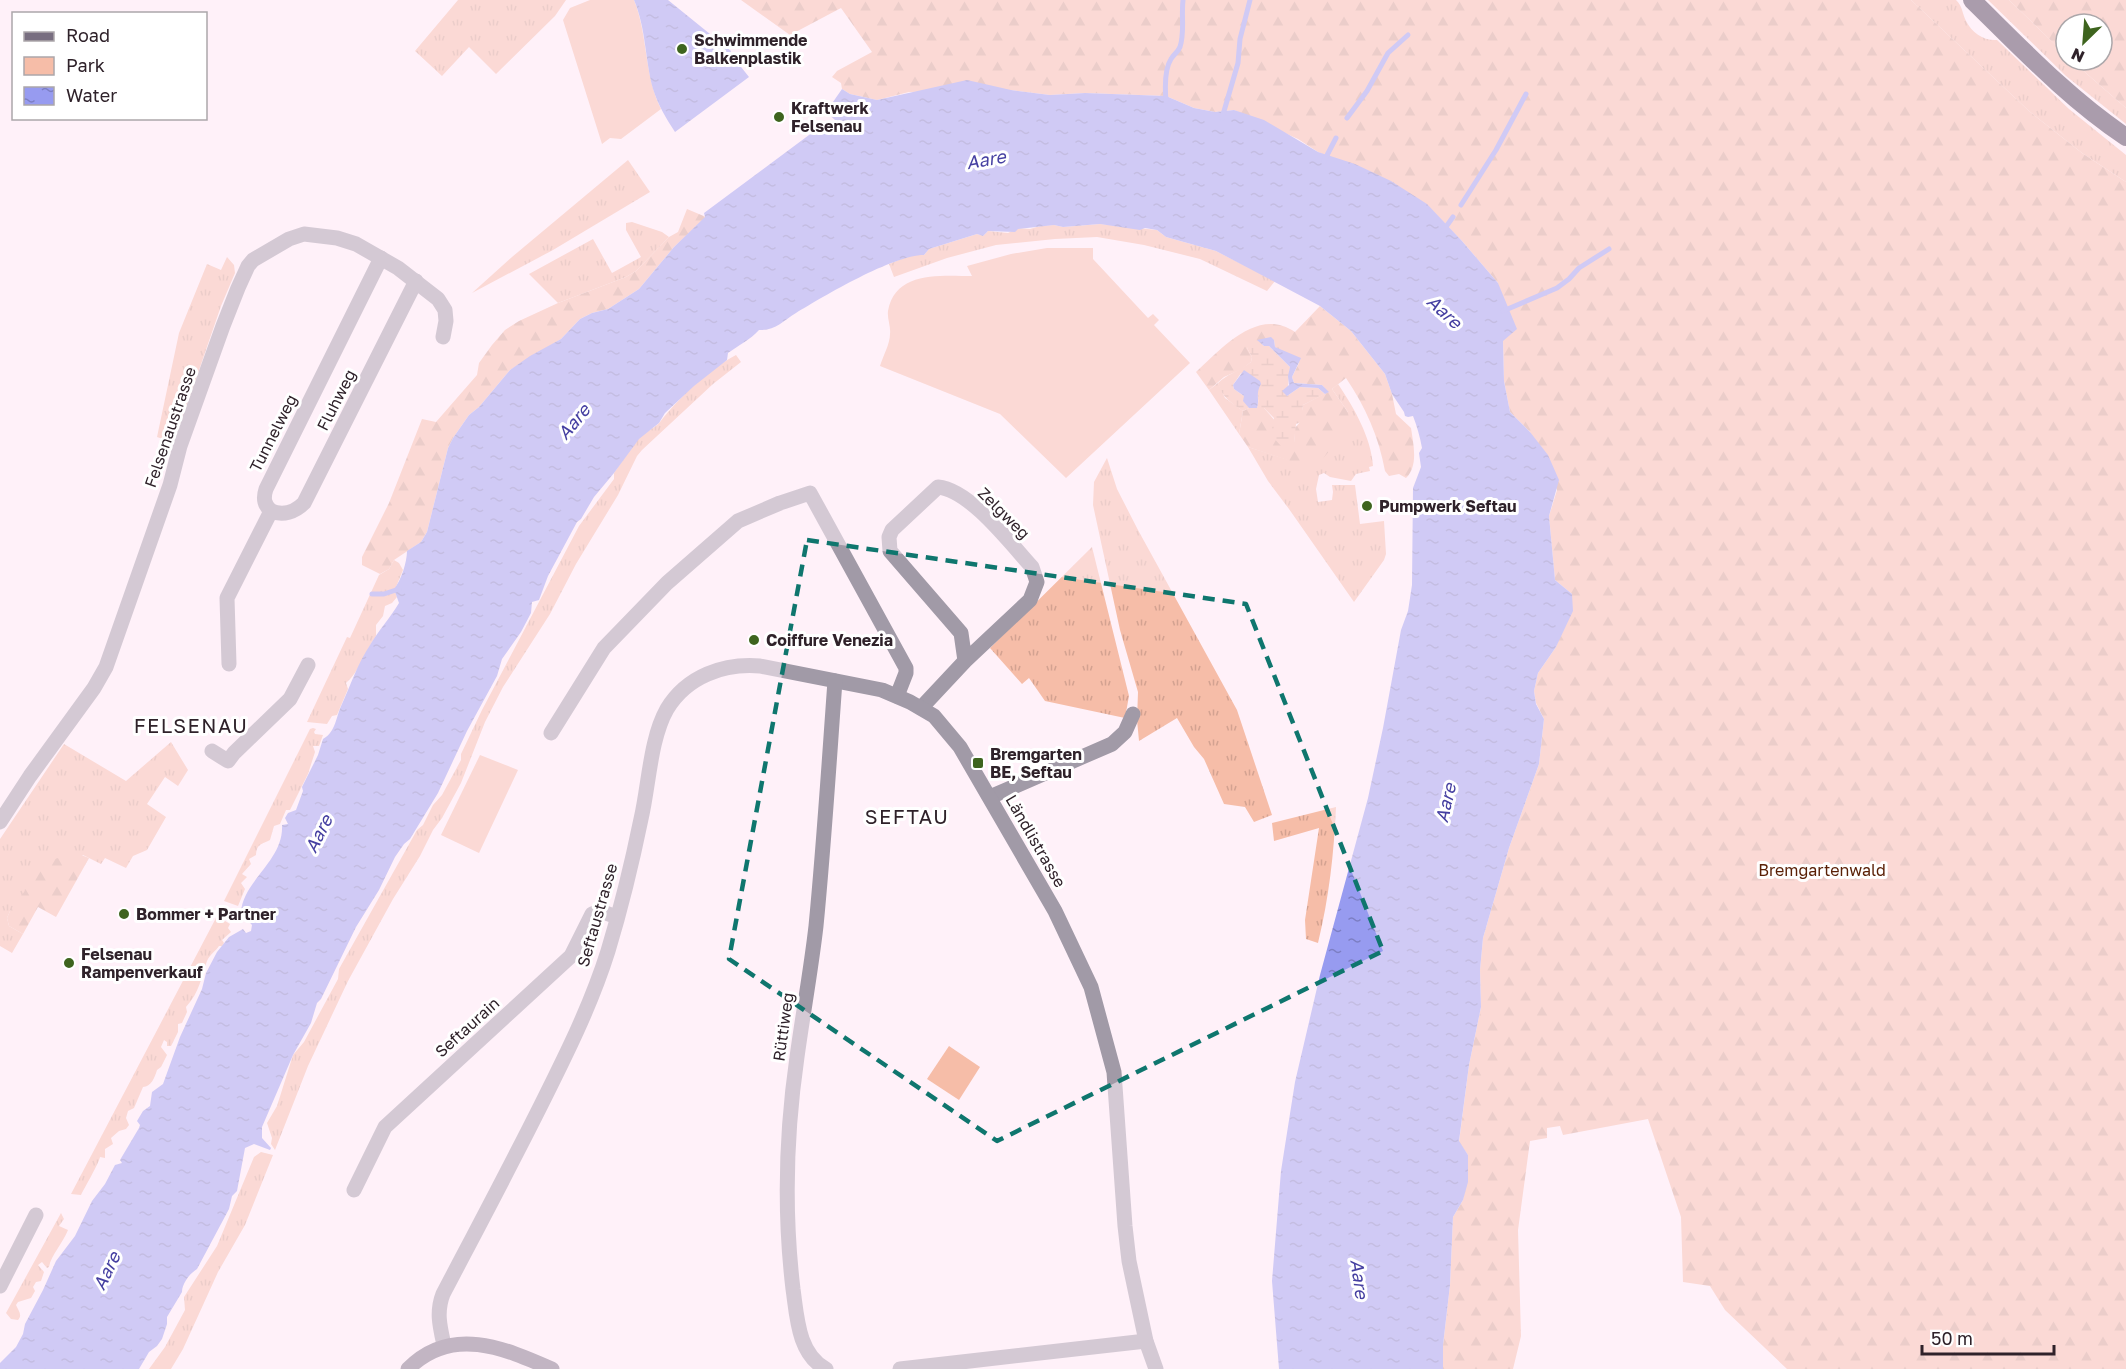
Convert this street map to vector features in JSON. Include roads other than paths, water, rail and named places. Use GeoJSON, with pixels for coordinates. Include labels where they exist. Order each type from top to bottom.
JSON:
{"type":"FeatureCollection","features":[{"type":"Feature","properties":{"kind":"highway"},"geometry":{"type":"LineString","coordinates":[[1972,0],[2056,82],[2126,137]]}},
{"type":"Feature","properties":{"kind":"street","name":"Felsenaustrasse"},"geometry":{"type":"LineString","coordinates":[[0,822],[30,776],[94,688],[106,667],[170,485],[180,446],[223,326],[248,266],[259,256],[289,238],[312,234],[345,240],[381,258],[438,299],[445,310],[446,329],[443,337]]}},
{"type":"Feature","properties":{"kind":"street","name":"Tunnelweg"},"geometry":{"type":"LineString","coordinates":[[271,511],[265,503],[266,489],[381,258]]}},
{"type":"Feature","properties":{"kind":"street","name":"Fluhweg"},"geometry":{"type":"LineString","coordinates":[[271,511],[279,514],[290,513],[304,503],[416,281]]}},
{"type":"Feature","properties":{"kind":"street","name":"Zelgweg"},"geometry":{"type":"LineString","coordinates":[[921,708],[1030,600],[1036,588],[1036,575],[1032,567],[970,502],[947,488],[938,487],[892,530],[889,537],[890,551],[961,633],[965,662]]}},
{"type":"Feature","properties":{"kind":"street"},"geometry":{"type":"LineString","coordinates":[[551,733],[604,648],[668,583],[738,521],[810,493],[906,668],[897,696]]}},
{"type":"Feature","properties":{"kind":"street"},"geometry":{"type":"LineString","coordinates":[[229,664],[227,598],[271,511]]}},
{"type":"Feature","properties":{"kind":"street"},"geometry":{"type":"LineString","coordinates":[[212,751],[228,761],[290,699],[308,665]]}},
{"type":"Feature","properties":{"kind":"street","name":"Seftaustrasse"},"geometry":{"type":"LineString","coordinates":[[444,1346],[438,1317],[438,1306],[442,1294],[498,1191],[580,1026],[607,953],[641,819],[657,734],[668,707],[678,695],[700,678],[717,669],[731,666],[760,666],[882,690],[897,696]]}},
{"type":"Feature","properties":{"kind":"street","name":"Rüttiweg"},"geometry":{"type":"LineString","coordinates":[[826,1369],[815,1361],[805,1347],[797,1314],[790,1259],[788,1189],[791,1107],[816,925],[835,681]]}},
{"type":"Feature","properties":{"kind":"street","name":"Ländlistrasse"},"geometry":{"type":"LineString","coordinates":[[897,696],[934,716],[949,732],[990,797],[1055,911],[1091,987],[1114,1072],[1129,1261],[1146,1341],[1156,1369]]}},
{"type":"Feature","properties":{"kind":"street"},"geometry":{"type":"LineString","coordinates":[[990,797],[1112,744],[1125,732],[1133,714]]}},
{"type":"Feature","properties":{"kind":"street","name":"Seftaurain"},"geometry":{"type":"LineString","coordinates":[[354,1190],[385,1126],[571,956],[592,914],[600,911],[617,917]]}},
{"type":"Feature","properties":{"kind":"street"},"geometry":{"type":"LineString","coordinates":[[0,1286],[36,1215]]}},
{"type":"Feature","properties":{"kind":"street"},"geometry":{"type":"LineString","coordinates":[[900,1369],[1146,1341]]}},
{"type":"Feature","properties":{"kind":"street"},"geometry":{"type":"LineString","coordinates":[[408,1369],[429,1353],[444,1346],[459,1343],[503,1350],[552,1369]]}},
{"type":"Feature","properties":{"kind":"water"},"geometry":{"type":"Polygon","coordinates":[[[634,0],[668,0],[731,51],[730,53],[749,77],[675,132],[653,89],[641,22],[634,0]]]}},
{"type":"Feature","properties":{"kind":"water","name":"Aare"},"geometry":{"type":"Polygon","coordinates":[[[967,80],[1011,90],[1050,95],[1085,93],[1166,96],[1194,108],[1215,112],[1234,110],[1264,120],[1318,152],[1355,164],[1391,181],[1427,204],[1498,283],[1517,329],[1503,341],[1504,381],[1510,412],[1548,455],[1559,480],[1549,516],[1555,580],[1572,594],[1573,611],[1556,647],[1538,673],[1534,691],[1536,704],[1544,719],[1539,764],[1509,848],[1483,938],[1480,970],[1481,1007],[1469,1065],[1459,1141],[1468,1155],[1468,1182],[1463,1200],[1453,1217],[1443,1369],[1279,1369],[1272,1281],[1281,1171],[1295,1082],[1320,975],[1368,798],[1401,630],[1408,611],[1412,585],[1413,488],[1421,467],[1419,453],[1422,448],[1417,428],[1413,416],[1405,416],[1392,394],[1385,374],[1351,331],[1320,306],[1216,251],[1166,237],[1157,230],[1100,224],[1063,227],[1054,225],[1018,229],[1015,232],[988,231],[983,236],[977,234],[929,249],[924,255],[877,269],[823,297],[774,327],[759,330],[728,353],[727,360],[694,386],[665,413],[659,423],[639,439],[577,522],[548,576],[539,600],[532,602],[531,613],[521,632],[502,659],[497,676],[467,731],[438,793],[410,839],[395,857],[379,890],[356,927],[317,1003],[311,1023],[293,1055],[262,1127],[262,1138],[271,1148],[270,1150],[254,1144],[245,1148],[237,1191],[232,1196],[229,1209],[197,1269],[186,1279],[182,1292],[167,1317],[162,1339],[149,1352],[139,1369],[0,1369],[0,1363],[16,1347],[23,1334],[25,1324],[56,1261],[75,1236],[92,1201],[105,1184],[115,1165],[122,1163],[120,1160],[139,1128],[137,1121],[143,1111],[150,1106],[152,1092],[163,1084],[180,1037],[202,989],[206,973],[217,952],[229,937],[243,929],[246,933],[251,931],[252,925],[241,913],[243,902],[277,849],[282,825],[288,824],[285,818],[288,813],[296,810],[303,791],[302,787],[318,755],[323,739],[333,728],[362,659],[399,603],[394,589],[403,571],[407,551],[421,542],[427,532],[448,448],[469,415],[479,407],[510,370],[561,339],[580,319],[608,309],[639,289],[674,247],[705,217],[704,213],[809,135],[835,120],[826,112],[842,89],[850,94],[877,100],[967,80]]]}},
{"type":"Feature","properties":{"kind":"water"},"geometry":{"type":"Polygon","coordinates":[[[1271,337],[1275,347],[1301,358],[1292,377],[1294,383],[1322,385],[1329,392],[1325,394],[1318,388],[1300,387],[1287,396],[1282,391],[1289,385],[1290,367],[1269,346],[1264,346],[1257,340],[1271,337]]]}},
{"type":"Feature","properties":{"kind":"water"},"geometry":{"type":"Polygon","coordinates":[[[1244,370],[1260,381],[1257,408],[1249,408],[1243,401],[1244,396],[1234,389],[1233,385],[1244,370]]]}},
{"type":"Feature","properties":{"kind":"waterway"},"geometry":{"type":"LineString","coordinates":[[1166,101],[1167,69],[1179,49],[1183,30],[1183,0]]}},
{"type":"Feature","properties":{"kind":"waterway"},"geometry":{"type":"LineString","coordinates":[[1222,118],[1238,63],[1240,39],[1250,0]]}},
{"type":"Feature","properties":{"kind":"waterway"},"geometry":{"type":"LineString","coordinates":[[1347,118],[1367,91],[1388,53],[1408,35]]}},
{"type":"Feature","properties":{"kind":"waterway"},"geometry":{"type":"LineString","coordinates":[[1461,205],[1496,150],[1526,94]]}},
{"type":"Feature","properties":{"kind":"waterway"},"geometry":{"type":"LineString","coordinates":[[1324,161],[1336,138]]}},
{"type":"Feature","properties":{"kind":"waterway"},"geometry":{"type":"LineString","coordinates":[[1443,231],[1453,217]]}},
{"type":"Feature","properties":{"kind":"waterway"},"geometry":{"type":"LineString","coordinates":[[1503,311],[1557,288],[1579,268],[1609,249]]}},
{"type":"Feature","properties":{"kind":"waterway"},"geometry":{"type":"LineString","coordinates":[[372,594],[384,594],[399,589]]}},
{"type":"Feature","properties":{"kind":"place","name":"Schwimmende Balkenplastik"},"geometry":{"type":"Point","coordinates":[682,49]}},
{"type":"Feature","properties":{"kind":"place","name":"Kraftwerk Felsenau"},"geometry":{"type":"Point","coordinates":[779,117]}},
{"type":"Feature","properties":{"kind":"place","name":"Pumpwerk Seftau"},"geometry":{"type":"Point","coordinates":[1367,506]}},
{"type":"Feature","properties":{"kind":"place","name":"Coiffure Venezia"},"geometry":{"type":"Point","coordinates":[754,640]}},
{"type":"Feature","properties":{"kind":"place","name":"Bremgarten BE, Seftau"},"geometry":{"type":"Point","coordinates":[978,763]}},
{"type":"Feature","properties":{"kind":"place","name":"Bommer + Partner"},"geometry":{"type":"Point","coordinates":[124,914]}},
{"type":"Feature","properties":{"kind":"place","name":"Felsenau Rampenverkauf"},"geometry":{"type":"Point","coordinates":[69,963]}},
{"type":"Feature","properties":{"kind":"district","name":"FELSENAU"},"geometry":{"type":"Point","coordinates":[191,726]}},
{"type":"Feature","properties":{"kind":"district","name":"SEFTAU"},"geometry":{"type":"Point","coordinates":[907,817]}},
{"type":"Feature","properties":{"kind":"park label","name":"Bremgartenwald"},"geometry":{"type":"Point","coordinates":[1822,870]}}]}
